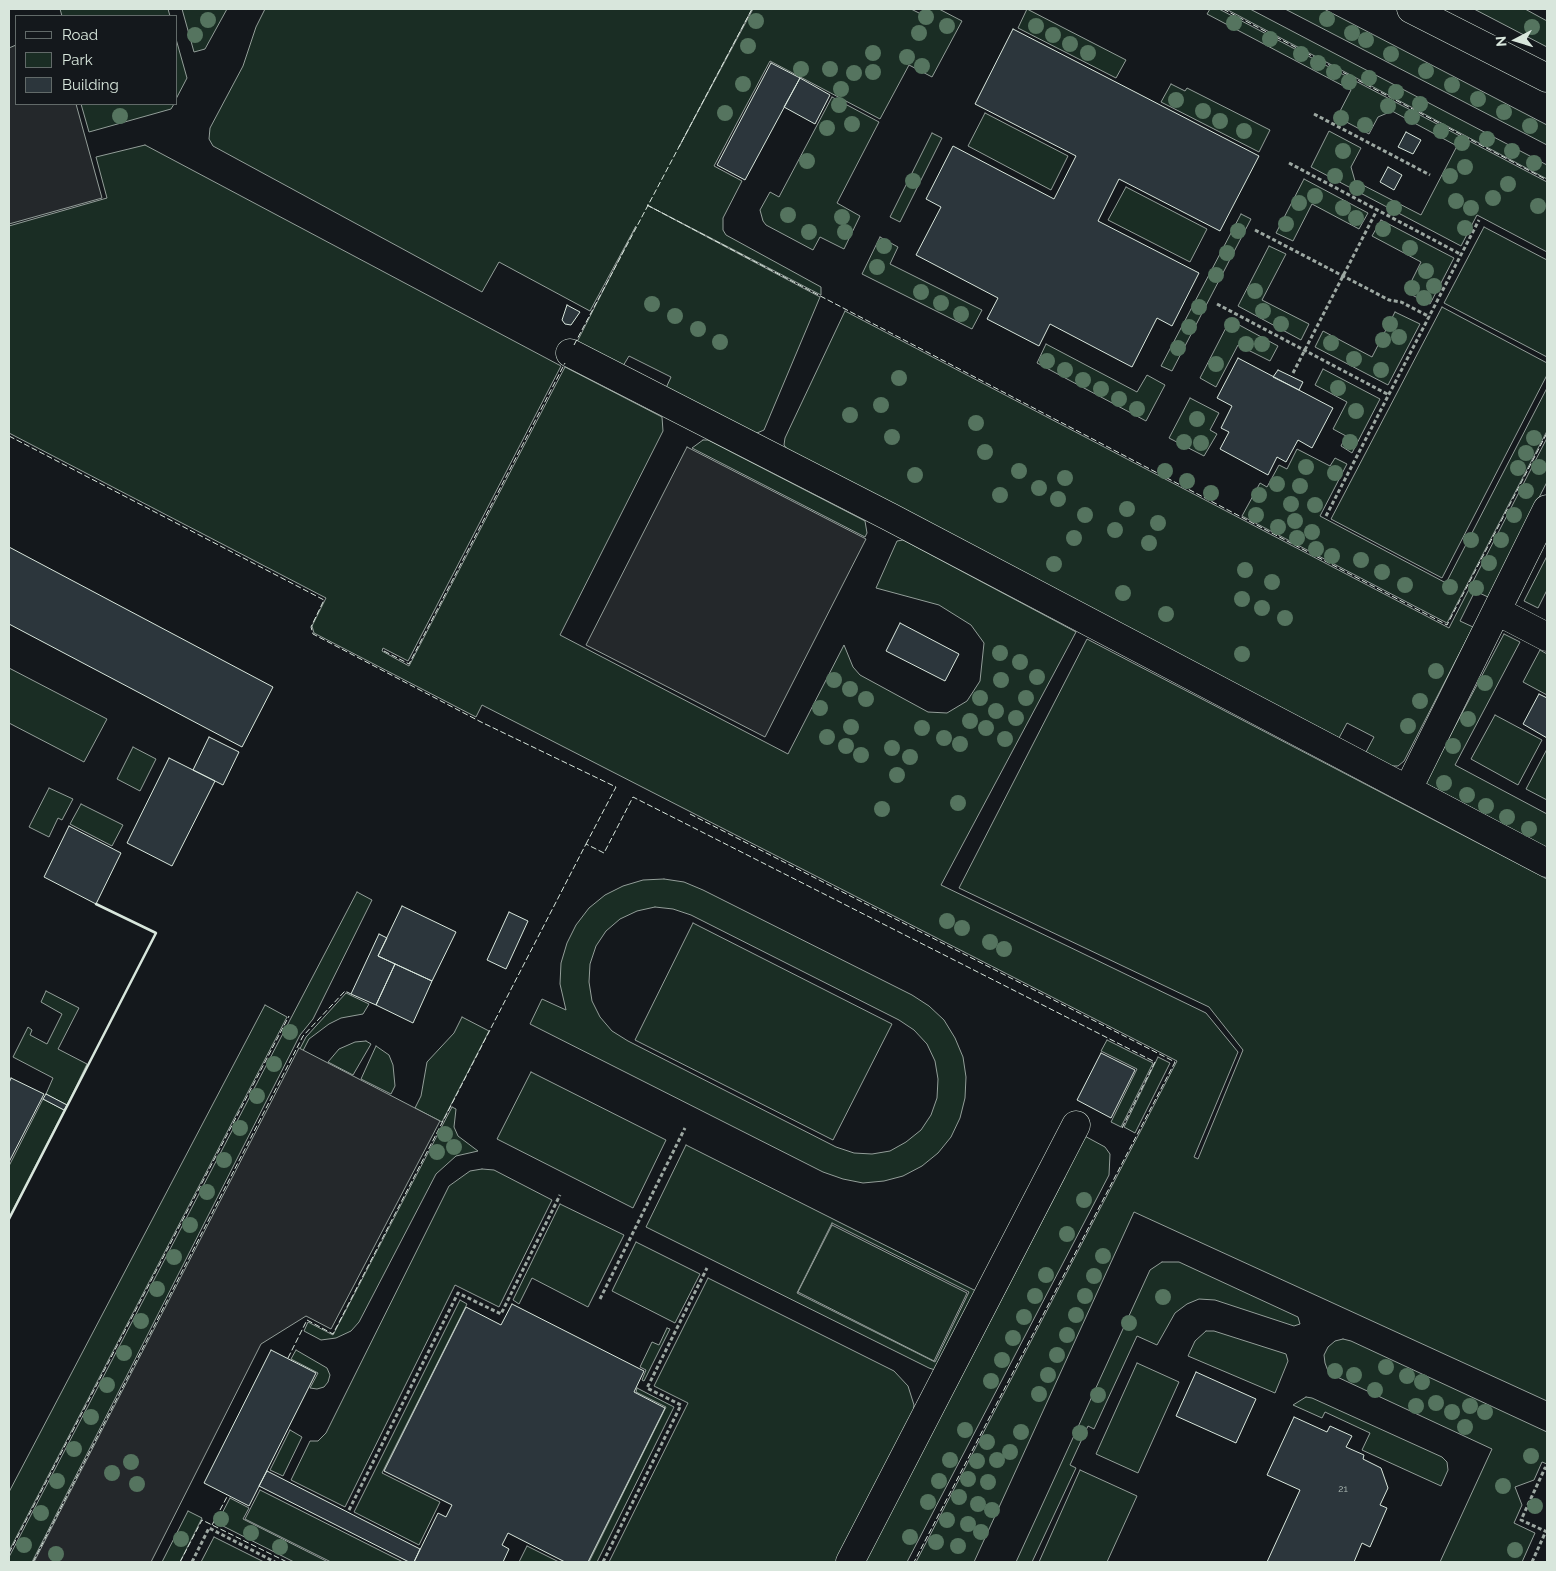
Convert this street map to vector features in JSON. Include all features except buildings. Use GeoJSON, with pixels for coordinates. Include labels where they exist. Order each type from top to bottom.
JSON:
{"type":"FeatureCollection","features":[{"type":"Feature","properties":{"kind":"street"},"geometry":{"type":"LineString","coordinates":[[1411,9],[1547,78]]}},
{"type":"Feature","properties":{"kind":"street"},"geometry":{"type":"LineString","coordinates":[[570,353],[890,517],[1547,864]]}},
{"type":"Feature","properties":{"kind":"street"},"geometry":{"type":"LineString","coordinates":[[1408,789],[1547,510]]}},
{"type":"Feature","properties":{"kind":"street"},"geometry":{"type":"LineString","coordinates":[[1496,611],[1545,629]]}},
{"type":"Feature","properties":{"kind":"street"},"geometry":{"type":"LineString","coordinates":[[850,1562],[1076,1125]]}},
{"type":"Feature","properties":{"kind":"path"},"geometry":{"type":"LineString","coordinates":[[1314,114],[1430,175]]}},
{"type":"Feature","properties":{"kind":"path"},"geometry":{"type":"LineString","coordinates":[[1289,163],[1462,255]]}},
{"type":"Feature","properties":{"kind":"path"},"geometry":{"type":"LineString","coordinates":[[1293,373],[1378,210]]}},
{"type":"Feature","properties":{"kind":"path"},"geometry":{"type":"LineString","coordinates":[[1326,516],[1480,220]]}},
{"type":"Feature","properties":{"kind":"path"},"geometry":{"type":"LineString","coordinates":[[1255,230],[1389,300],[1401,302],[1430,317]]}},
{"type":"Feature","properties":{"kind":"path"},"geometry":{"type":"LineString","coordinates":[[1217,304],[1389,395]]}},
{"type":"Feature","properties":{"kind":"path"},"geometry":{"type":"LineString","coordinates":[[600,1299],[685,1128]]}},
{"type":"Feature","properties":{"kind":"path"},"geometry":{"type":"LineString","coordinates":[[349,1510],[458,1293],[501,1314],[560,1195]]}},
{"type":"Feature","properties":{"kind":"path"},"geometry":{"type":"LineString","coordinates":[[603,1562],[681,1405],[647,1388],[707,1268]]}},
{"type":"Feature","properties":{"kind":"path"},"geometry":{"type":"LineString","coordinates":[[1532,1562],[1547,1532],[1521,1520],[1545,1468],[1547,1469]]}},
{"type":"Feature","properties":{"kind":"path"},"geometry":{"type":"LineString","coordinates":[[192,1562],[209,1528],[275,1562]]}},
{"type":"Feature","properties":{"kind":"green space"},"geometry":{"type":"Polygon","coordinates":[[[60,9],[168,9],[170,15],[62,15],[60,9]]]}},
{"type":"Feature","properties":{"kind":"green space"},"geometry":{"type":"Polygon","coordinates":[[[182,9],[227,9],[205,49],[194,52],[182,9]]]}},
{"type":"Feature","properties":{"kind":"green space"},"geometry":{"type":"Polygon","coordinates":[[[265,9],[752,9],[679,147],[753,9],[911,9],[925,16],[929,9],[939,9],[962,21],[932,77],[909,65],[880,119],[770,61],[714,166],[742,181],[723,218],[723,230],[726,235],[821,287],[821,295],[647,205],[820,297],[764,430],[757,433],[750,432],[666,388],[671,377],[629,356],[623,366],[577,342],[636,226],[590,311],[499,262],[482,292],[213,146],[209,139],[210,128],[243,66],[256,27],[265,9]]]}},
{"type":"Feature","properties":{"kind":"green space"},"geometry":{"type":"Polygon","coordinates":[[[1027,9],[1126,60],[1116,78],[1018,28],[1027,9]]]}},
{"type":"Feature","properties":{"kind":"green space"},"geometry":{"type":"Polygon","coordinates":[[[1210,9],[1219,9],[1547,182],[1547,252],[1477,215],[1461,246],[1311,167],[1329,131],[1361,148],[1351,167],[1355,181],[1421,215],[1457,146],[1392,111],[1378,117],[1369,134],[1337,117],[1351,90],[1207,14],[1210,9]]]}},
{"type":"Feature","properties":{"kind":"green space"},"geometry":{"type":"Polygon","coordinates":[[[1226,9],[1250,9],[1547,165],[1547,179],[1226,9]]]}},
{"type":"Feature","properties":{"kind":"green space"},"geometry":{"type":"Polygon","coordinates":[[[1285,9],[1324,9],[1547,125],[1547,145],[1285,9]]]}},
{"type":"Feature","properties":{"kind":"green space"},"geometry":{"type":"Polygon","coordinates":[[[1474,9],[1525,9],[1547,21],[1547,47],[1474,9]]]}},
{"type":"Feature","properties":{"kind":"green space"},"geometry":{"type":"Polygon","coordinates":[[[178,46],[187,78],[178,95],[178,46]]]}},
{"type":"Feature","properties":{"kind":"green space"},"geometry":{"type":"Polygon","coordinates":[[[1171,84],[1185,91],[1187,88],[1270,130],[1259,152],[1161,102],[1171,84]]]}},
{"type":"Feature","properties":{"kind":"green space"},"geometry":{"type":"Polygon","coordinates":[[[832,97],[879,122],[837,203],[860,216],[844,249],[820,237],[813,250],[766,225],[760,210],[770,192],[779,197],[832,97]]]}},
{"type":"Feature","properties":{"kind":"green space"},"geometry":{"type":"Polygon","coordinates":[[[81,105],[173,105],[171,109],[89,132],[81,105]]]}},
{"type":"Feature","properties":{"kind":"green space"},"geometry":{"type":"Polygon","coordinates":[[[985,113],[1068,156],[1051,190],[968,146],[985,113]]]}},
{"type":"Feature","properties":{"kind":"green space"},"geometry":{"type":"Polygon","coordinates":[[[932,133],[942,138],[900,222],[890,217],[932,133]]]}},
{"type":"Feature","properties":{"kind":"green space"},"geometry":{"type":"Polygon","coordinates":[[[145,145],[561,366],[408,661],[383,648],[382,651],[409,666],[565,367],[662,417],[663,431],[560,635],[788,754],[844,645],[853,667],[860,675],[928,712],[947,713],[967,701],[980,681],[984,643],[971,625],[939,605],[876,588],[897,541],[903,540],[1076,632],[941,885],[1206,1013],[1238,1052],[1194,1157],[1198,1159],[1243,1050],[1209,1007],[959,888],[1087,639],[1547,879],[1547,1401],[1134,1212],[974,1562],[916,1562],[1177,1061],[482,705],[476,717],[314,633],[312,626],[326,598],[9,433],[9,226],[107,198],[96,157],[145,145]]]}},
{"type":"Feature","properties":{"kind":"green space"},"geometry":{"type":"Polygon","coordinates":[[[1304,179],[1368,213],[1359,229],[1312,204],[1293,241],[1276,233],[1304,179]]]}},
{"type":"Feature","properties":{"kind":"green space"},"geometry":{"type":"Polygon","coordinates":[[[1126,187],[1207,229],[1190,262],[1108,220],[1126,187]]]}},
{"type":"Feature","properties":{"kind":"green space"},"geometry":{"type":"Polygon","coordinates":[[[1241,214],[1251,219],[1172,371],[1161,366],[1241,214]]]}},
{"type":"Feature","properties":{"kind":"green space"},"geometry":{"type":"Polygon","coordinates":[[[1381,220],[1454,258],[1430,304],[1406,292],[1421,262],[1372,236],[1381,220]]]}},
{"type":"Feature","properties":{"kind":"green space"},"geometry":{"type":"Polygon","coordinates":[[[1484,227],[1547,260],[1547,357],[1444,303],[1484,227]]]}},
{"type":"Feature","properties":{"kind":"green space"},"geometry":{"type":"Polygon","coordinates":[[[880,237],[898,247],[890,264],[982,310],[972,329],[862,274],[880,237]]]}},
{"type":"Feature","properties":{"kind":"green space"},"geometry":{"type":"Polygon","coordinates":[[[1269,246],[1286,254],[1262,300],[1309,324],[1301,340],[1238,306],[1269,246]]]}},
{"type":"Feature","properties":{"kind":"green space"},"geometry":{"type":"Polygon","coordinates":[[[1442,307],[1547,363],[1547,375],[1442,578],[1331,519],[1442,307]]]}},
{"type":"Feature","properties":{"kind":"green space"},"geometry":{"type":"Polygon","coordinates":[[[845,311],[1449,628],[1547,438],[1547,482],[1488,597],[1475,591],[1460,621],[1473,627],[1404,761],[1398,766],[1391,766],[1366,752],[1374,737],[1347,723],[1339,738],[787,449],[784,445],[785,438],[845,311]]]}},
{"type":"Feature","properties":{"kind":"green space"},"geometry":{"type":"Polygon","coordinates":[[[1395,312],[1420,324],[1388,385],[1315,347],[1323,331],[1372,357],[1395,312]]]}},
{"type":"Feature","properties":{"kind":"green space"},"geometry":{"type":"Polygon","coordinates":[[[1230,320],[1278,346],[1270,361],[1238,345],[1216,387],[1200,378],[1230,320]]]}},
{"type":"Feature","properties":{"kind":"green space"},"geometry":{"type":"Polygon","coordinates":[[[1046,344],[1137,392],[1147,375],[1165,385],[1146,421],[1037,363],[1046,344]]]}},
{"type":"Feature","properties":{"kind":"green space"},"geometry":{"type":"Polygon","coordinates":[[[1323,369],[1380,399],[1352,453],[1341,446],[1346,436],[1333,429],[1347,402],[1315,385],[1323,369]]]}},
{"type":"Feature","properties":{"kind":"green space"},"geometry":{"type":"Polygon","coordinates":[[[1547,388],[1547,431],[1447,623],[1242,516],[1260,483],[1267,487],[1279,465],[1287,469],[1297,449],[1330,466],[1335,458],[1347,464],[1320,516],[1446,583],[1547,388]]]}},
{"type":"Feature","properties":{"kind":"green space"},"geometry":{"type":"Polygon","coordinates":[[[1190,398],[1219,413],[1210,430],[1217,434],[1204,456],[1169,438],[1190,398]]]}},
{"type":"Feature","properties":{"kind":"green space"},"geometry":{"type":"Polygon","coordinates":[[[703,440],[708,440],[865,521],[867,533],[865,537],[692,448],[703,440]]]}},
{"type":"Feature","properties":{"kind":"green space"},"geometry":{"type":"Polygon","coordinates":[[[1547,556],[1547,590],[1538,608],[1524,601],[1547,556]]]}},
{"type":"Feature","properties":{"kind":"green space"},"geometry":{"type":"Polygon","coordinates":[[[1504,634],[1520,642],[1455,765],[1547,814],[1547,848],[1425,783],[1504,634]]]}},
{"type":"Feature","properties":{"kind":"green space"},"geometry":{"type":"Polygon","coordinates":[[[1540,650],[1547,654],[1547,695],[1523,682],[1540,650]]]}},
{"type":"Feature","properties":{"kind":"green space"},"geometry":{"type":"Polygon","coordinates":[[[9,668],[107,719],[84,762],[9,723],[9,668]]]}},
{"type":"Feature","properties":{"kind":"green space"},"geometry":{"type":"Polygon","coordinates":[[[1495,715],[1542,740],[1518,785],[1471,759],[1495,715]]]}},
{"type":"Feature","properties":{"kind":"green space"},"geometry":{"type":"Polygon","coordinates":[[[133,747],[156,759],[140,791],[117,779],[133,747]]]}},
{"type":"Feature","properties":{"kind":"green space"},"geometry":{"type":"Polygon","coordinates":[[[1547,749],[1547,800],[1526,789],[1547,749]]]}},
{"type":"Feature","properties":{"kind":"green space"},"geometry":{"type":"Polygon","coordinates":[[[49,788],[73,799],[62,820],[58,818],[49,837],[29,827],[49,788]]]}},
{"type":"Feature","properties":{"kind":"green space"},"geometry":{"type":"Polygon","coordinates":[[[81,804],[123,825],[112,846],[70,824],[81,804]]]}},
{"type":"Feature","properties":{"kind":"green space"},"geometry":{"type":"Polygon","coordinates":[[[664,879],[684,882],[703,890],[912,995],[929,1006],[944,1020],[955,1038],[963,1057],[966,1077],[965,1098],[960,1118],[951,1137],[938,1153],[922,1166],[903,1176],[884,1181],[863,1183],[843,1179],[823,1172],[530,1024],[542,999],[566,1010],[560,984],[561,963],[567,943],[576,925],[589,908],[605,895],[623,886],[643,880],[664,879]],[[655,907],[637,911],[620,919],[606,931],[596,946],[590,964],[589,982],[592,1001],[600,1017],[612,1031],[628,1041],[836,1147],[854,1153],[872,1154],[890,1151],[906,1142],[921,1130],[931,1115],[937,1098],[938,1079],[935,1061],[927,1044],[914,1030],[899,1020],[691,915],[673,909],[655,907]]]}},
{"type":"Feature","properties":{"kind":"green space"},"geometry":{"type":"Polygon","coordinates":[[[357,892],[372,900],[313,1019],[300,1035],[32,1562],[9,1562],[9,1557],[357,892]]]}},
{"type":"Feature","properties":{"kind":"green space"},"geometry":{"type":"Polygon","coordinates":[[[693,923],[892,1024],[833,1140],[635,1040],[693,923]]]}},
{"type":"Feature","properties":{"kind":"green space"},"geometry":{"type":"Polygon","coordinates":[[[46,991],[79,1008],[58,1049],[87,1064],[67,1105],[46,1094],[53,1078],[13,1057],[28,1027],[32,1030],[30,1035],[47,1044],[62,1014],[41,1002],[46,991]]]}},
{"type":"Feature","properties":{"kind":"green space"},"geometry":{"type":"Polygon","coordinates":[[[346,993],[369,1004],[363,1014],[341,1018],[329,1024],[309,1039],[60,1522],[35,1562],[306,1037],[346,993]]]}},
{"type":"Feature","properties":{"kind":"green space"},"geometry":{"type":"Polygon","coordinates":[[[265,1005],[287,1017],[9,1551],[9,1492],[265,1005]]]}},
{"type":"Feature","properties":{"kind":"green space"},"geometry":{"type":"Polygon","coordinates":[[[462,1017],[489,1031],[442,1122],[415,1108],[421,1096],[427,1062],[454,1033],[462,1017]]]}},
{"type":"Feature","properties":{"kind":"green space"},"geometry":{"type":"Polygon","coordinates":[[[1107,1040],[1153,1063],[1121,1127],[1111,1122],[1137,1069],[1101,1051],[1107,1040]]]}},
{"type":"Feature","properties":{"kind":"green space"},"geometry":{"type":"Polygon","coordinates":[[[366,1041],[371,1044],[353,1075],[328,1062],[339,1049],[355,1042],[366,1041]]]}},
{"type":"Feature","properties":{"kind":"green space"},"geometry":{"type":"Polygon","coordinates":[[[376,1046],[389,1055],[393,1065],[395,1086],[391,1094],[361,1079],[376,1046]]]}},
{"type":"Feature","properties":{"kind":"green space"},"geometry":{"type":"Polygon","coordinates":[[[1158,1057],[1170,1063],[1135,1133],[1124,1127],[1158,1057]]]}},
{"type":"Feature","properties":{"kind":"green space"},"geometry":{"type":"Polygon","coordinates":[[[531,1072],[666,1140],[633,1208],[497,1139],[531,1072]]]}},
{"type":"Feature","properties":{"kind":"green space"},"geometry":{"type":"Polygon","coordinates":[[[43,1099],[64,1110],[9,1217],[9,1166],[43,1099]]]}},
{"type":"Feature","properties":{"kind":"green space"},"geometry":{"type":"Polygon","coordinates":[[[452,1107],[456,1109],[454,1127],[458,1136],[478,1151],[456,1156],[436,1174],[359,1322],[351,1331],[336,1338],[321,1340],[304,1331],[308,1322],[333,1335],[452,1107]]]}},
{"type":"Feature","properties":{"kind":"green space"},"geometry":{"type":"Polygon","coordinates":[[[1081,1134],[1105,1147],[1110,1154],[1109,1175],[907,1562],[865,1562],[1065,1177],[1061,1174],[1081,1134]]]}},
{"type":"Feature","properties":{"kind":"green space"},"geometry":{"type":"Polygon","coordinates":[[[686,1145],[978,1292],[935,1370],[646,1227],[686,1145]],[[832,1223],[797,1293],[935,1362],[969,1292],[832,1223]]]}},
{"type":"Feature","properties":{"kind":"green space"},"geometry":{"type":"Polygon","coordinates":[[[494,1170],[552,1200],[499,1307],[455,1285],[345,1507],[291,1480],[310,1441],[318,1441],[326,1433],[449,1186],[470,1171],[494,1170]]]}},
{"type":"Feature","properties":{"kind":"green space"},"geometry":{"type":"Polygon","coordinates":[[[560,1204],[624,1235],[588,1307],[532,1278],[519,1304],[513,1300],[560,1204]]]}},
{"type":"Feature","properties":{"kind":"green space"},"geometry":{"type":"Polygon","coordinates":[[[832,1225],[967,1293],[934,1361],[798,1292],[832,1225]]]}},
{"type":"Feature","properties":{"kind":"green space"},"geometry":{"type":"Polygon","coordinates":[[[636,1242],[700,1274],[675,1323],[612,1291],[636,1242]]]}},
{"type":"Feature","properties":{"kind":"green space"},"geometry":{"type":"Polygon","coordinates":[[[1162,1262],[1179,1262],[1298,1317],[1300,1324],[1294,1326],[1215,1300],[1199,1299],[1187,1304],[1175,1313],[1157,1345],[1137,1336],[1094,1429],[1088,1426],[1070,1465],[1076,1468],[1032,1562],[1016,1562],[1150,1270],[1162,1262]]]}},
{"type":"Feature","properties":{"kind":"green space"},"geometry":{"type":"Polygon","coordinates":[[[708,1278],[894,1371],[908,1386],[914,1405],[913,1415],[837,1562],[609,1562],[688,1403],[654,1386],[708,1278]]]}},
{"type":"Feature","properties":{"kind":"green space"},"geometry":{"type":"Polygon","coordinates":[[[460,1300],[467,1304],[382,1473],[440,1502],[419,1545],[354,1512],[460,1300]]]}},
{"type":"Feature","properties":{"kind":"green space"},"geometry":{"type":"Polygon","coordinates":[[[667,1328],[670,1329],[644,1381],[642,1380],[646,1370],[640,1367],[652,1342],[659,1345],[667,1328]]]}},
{"type":"Feature","properties":{"kind":"green space"},"geometry":{"type":"Polygon","coordinates":[[[1206,1331],[1214,1331],[1286,1354],[1288,1361],[1275,1393],[1188,1356],[1195,1341],[1206,1331]]]}},
{"type":"Feature","properties":{"kind":"green space"},"geometry":{"type":"Polygon","coordinates":[[[1343,1339],[1547,1432],[1547,1464],[1542,1462],[1534,1480],[1515,1487],[1522,1505],[1514,1523],[1535,1533],[1522,1562],[1440,1562],[1492,1449],[1335,1376],[1328,1371],[1324,1355],[1328,1347],[1335,1341],[1343,1339]]]}},
{"type":"Feature","properties":{"kind":"green space"},"geometry":{"type":"Polygon","coordinates":[[[296,1350],[327,1368],[330,1375],[324,1387],[310,1388],[318,1373],[291,1359],[296,1350]]]}},
{"type":"Feature","properties":{"kind":"green space"},"geometry":{"type":"Polygon","coordinates":[[[1137,1363],[1179,1382],[1138,1473],[1096,1454],[1137,1363]]]}},
{"type":"Feature","properties":{"kind":"green space"},"geometry":{"type":"Polygon","coordinates":[[[637,1388],[674,1407],[597,1562],[589,1562],[666,1407],[636,1392],[637,1388]]]}},
{"type":"Feature","properties":{"kind":"green space"},"geometry":{"type":"Polygon","coordinates":[[[1306,1397],[1312,1398],[1442,1457],[1447,1462],[1448,1470],[1441,1486],[1362,1450],[1370,1433],[1325,1412],[1322,1418],[1293,1405],[1306,1397]]]}},
{"type":"Feature","properties":{"kind":"green space"},"geometry":{"type":"Polygon","coordinates":[[[290,1430],[302,1437],[283,1476],[270,1470],[290,1430]]]}},
{"type":"Feature","properties":{"kind":"green space"},"geometry":{"type":"Polygon","coordinates":[[[1080,1470],[1137,1496],[1107,1562],[1039,1562],[1080,1470]]]}},
{"type":"Feature","properties":{"kind":"green space"},"geometry":{"type":"Polygon","coordinates":[[[260,1490],[403,1562],[331,1562],[245,1519],[260,1490]]]}},
{"type":"Feature","properties":{"kind":"green space"},"geometry":{"type":"Polygon","coordinates":[[[230,1498],[249,1508],[243,1519],[328,1562],[294,1562],[217,1523],[230,1498]]]}},
{"type":"Feature","properties":{"kind":"green space"},"geometry":{"type":"Polygon","coordinates":[[[188,1511],[202,1518],[180,1562],[162,1562],[188,1511]]]}},
{"type":"Feature","properties":{"kind":"green space"},"geometry":{"type":"Polygon","coordinates":[[[214,1537],[264,1562],[201,1562],[214,1537]]]}},
{"type":"Feature","properties":{"kind":"green space"},"geometry":{"type":"Polygon","coordinates":[[[527,1546],[559,1562],[519,1562],[527,1546]]]}},
{"type":"Feature","properties":{"kind":"shaded area"},"geometry":{"type":"Polygon","coordinates":[[[15,45],[15,105],[76,105],[102,198],[9,224],[9,48],[15,45]]]}},
{"type":"Feature","properties":{"kind":"shaded area"},"geometry":{"type":"Polygon","coordinates":[[[687,447],[866,539],[765,737],[586,645],[687,447]]]}},
{"type":"Feature","properties":{"kind":"shaded area"},"geometry":{"type":"Polygon","coordinates":[[[299,1048],[440,1121],[331,1329],[306,1316],[261,1344],[151,1562],[34,1562],[299,1048]]]}},
{"type":"Feature","properties":{"kind":"fence"},"geometry":{"type":"LineString","coordinates":[[574,345],[752,9]]}},
{"type":"Feature","properties":{"kind":"fence"},"geometry":{"type":"LineString","coordinates":[[1223,9],[1547,180]]}},
{"type":"Feature","properties":{"kind":"fence"},"geometry":{"type":"LineString","coordinates":[[647,205],[1447,625],[1547,433]]}},
{"type":"Feature","properties":{"kind":"fence"},"geometry":{"type":"LineString","coordinates":[[384,651],[409,664],[565,363]]}},
{"type":"Feature","properties":{"kind":"fence"},"geometry":{"type":"LineString","coordinates":[[9,436],[324,600],[311,627],[313,634],[481,722],[616,787],[586,844]]}},
{"type":"Feature","properties":{"kind":"fence"},"geometry":{"type":"LineString","coordinates":[[288,1358],[307,1320],[333,1334],[586,844],[604,853],[633,797],[1155,1062],[1122,1128]]}},
{"type":"Feature","properties":{"kind":"fence"},"geometry":{"type":"LineString","coordinates":[[690,814],[1175,1062],[914,1562]]}},
{"type":"Feature","properties":{"kind":"fence"},"geometry":{"type":"LineString","coordinates":[[33,1562],[303,1036],[345,991],[351,994]]}},
{"type":"Feature","properties":{"kind":"fence"},"geometry":{"type":"LineString","coordinates":[[9,1553],[289,1016]]}},
{"type":"Feature","properties":{"kind":"fence"},"geometry":{"type":"LineString","coordinates":[[212,1525],[228,1495]]}},
{"type":"Feature","properties":{"kind":"fence"},"geometry":{"type":"LineString","coordinates":[[180,1562],[202,1520],[287,1562]]}},
{"type":"Feature","properties":{"kind":"wall"},"geometry":{"type":"LineString","coordinates":[[9,1219],[156,933],[96,904]]}}]}
